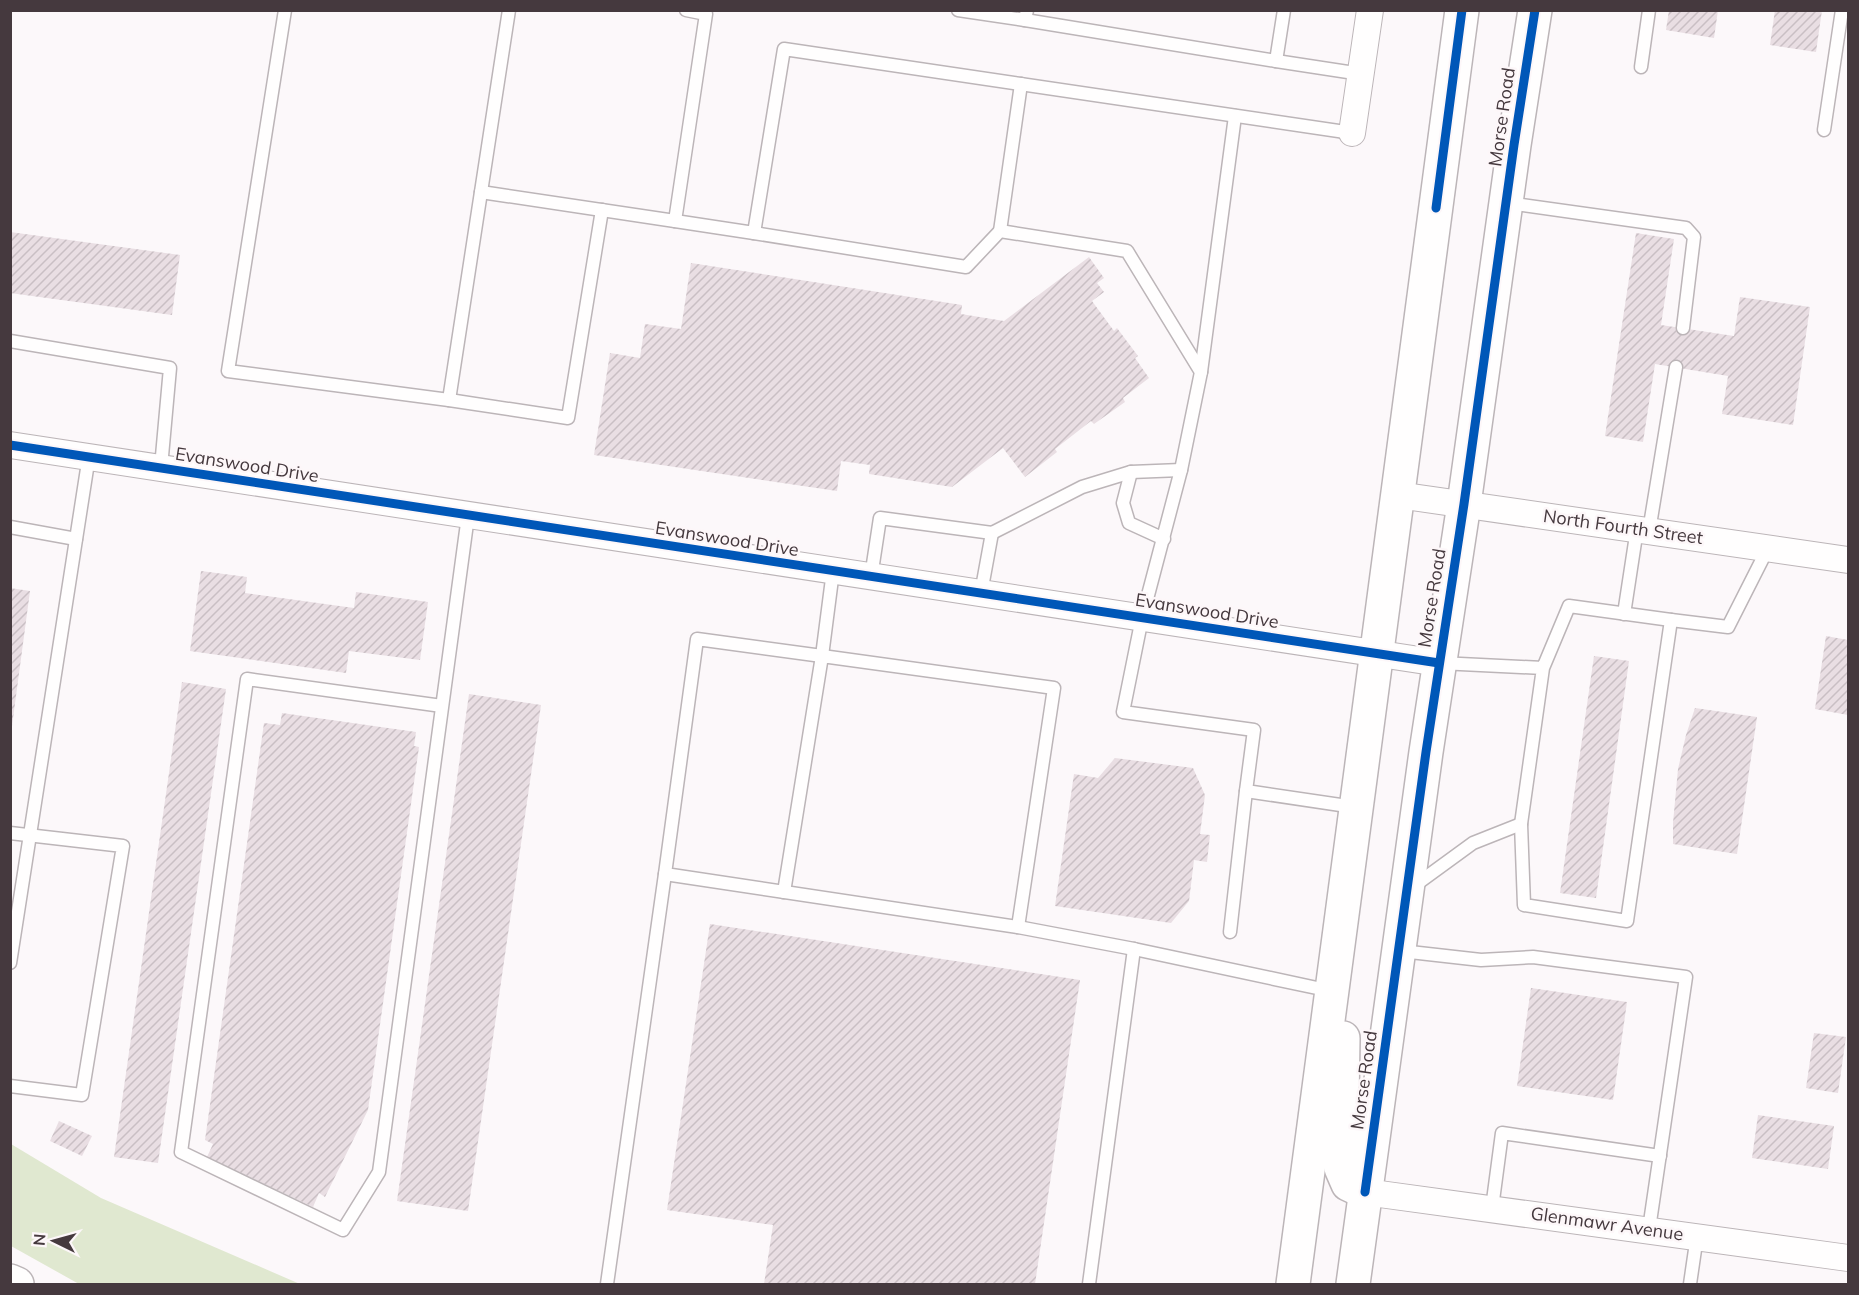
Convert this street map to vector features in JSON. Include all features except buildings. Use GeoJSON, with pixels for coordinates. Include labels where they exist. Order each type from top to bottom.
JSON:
{"type":"FeatureCollection","features":[{"type":"Feature","properties":{"kind":"main road"},"geometry":{"type":"LineString","coordinates":[[1293,1284],[1462,10]]}},
{"type":"Feature","properties":{"kind":"main road","name":"Morse Road"},"geometry":{"type":"LineString","coordinates":[[1353,1284],[1438,663],[1464,504],[1535,10]]}},
{"type":"Feature","properties":{"kind":"main road"},"geometry":{"type":"LineString","coordinates":[[1340,930],[1343,1034],[1341,1168],[1348,1184],[1365,1192]]}},
{"type":"Feature","properties":{"kind":"main road"},"geometry":{"type":"LineString","coordinates":[[10,1281],[17,1284]]}},
{"type":"Feature","properties":{"kind":"street"},"geometry":{"type":"LineString","coordinates":[[1352,133],[1370,10]]}},
{"type":"Feature","properties":{"kind":"street","name":"Evanswood Drive"},"geometry":{"type":"LineString","coordinates":[[10,445],[1438,663]]}},
{"type":"Feature","properties":{"kind":"street","name":"North Fourth Street"},"geometry":{"type":"LineString","coordinates":[[1398,495],[1848,560]]}},
{"type":"Feature","properties":{"kind":"street","name":"Glenmawr Avenue"},"geometry":{"type":"LineString","coordinates":[[1365,1192],[1848,1258]]}},
{"type":"Feature","properties":{"kind":"lane"},"geometry":{"type":"LineString","coordinates":[[285,10],[228,371],[568,418],[602,210]]}},
{"type":"Feature","properties":{"kind":"lane"},"geometry":{"type":"LineString","coordinates":[[449,400],[509,10]]}},
{"type":"Feature","properties":{"kind":"lane"},"geometry":{"type":"LineString","coordinates":[[675,221],[706,14],[686,10]]}},
{"type":"Feature","properties":{"kind":"lane"},"geometry":{"type":"LineString","coordinates":[[958,10],[1026,15],[1276,61],[1361,74]]}},
{"type":"Feature","properties":{"kind":"lane"},"geometry":{"type":"LineString","coordinates":[[1276,61],[1284,10]]}},
{"type":"Feature","properties":{"kind":"lane"},"geometry":{"type":"LineString","coordinates":[[1641,67],[1649,10]]}},
{"type":"Feature","properties":{"kind":"lane"},"geometry":{"type":"LineString","coordinates":[[1824,130],[1842,10]]}},
{"type":"Feature","properties":{"kind":"lane"},"geometry":{"type":"LineString","coordinates":[[754,233],[784,49],[1352,133]]}},
{"type":"Feature","properties":{"kind":"lane"},"geometry":{"type":"LineString","coordinates":[[481,192],[966,267],[1000,231],[1021,84]]}},
{"type":"Feature","properties":{"kind":"lane"},"geometry":{"type":"LineString","coordinates":[[1230,932],[1254,730],[1123,712],[1142,618],[1181,470],[1201,372],[1235,116]]}},
{"type":"Feature","properties":{"kind":"lane"},"geometry":{"type":"LineString","coordinates":[[1506,203],[1686,228],[1694,237],[1683,328]]}},
{"type":"Feature","properties":{"kind":"lane"},"geometry":{"type":"LineString","coordinates":[[1000,231],[1127,251],[1201,372]]}},
{"type":"Feature","properties":{"kind":"lane"},"geometry":{"type":"LineString","coordinates":[[10,340],[170,368],[161,468]]}},
{"type":"Feature","properties":{"kind":"lane"},"geometry":{"type":"LineString","coordinates":[[1624,614],[1676,368]]}},
{"type":"Feature","properties":{"kind":"lane"},"geometry":{"type":"LineString","coordinates":[[10,963],[88,456]]}},
{"type":"Feature","properties":{"kind":"lane"},"geometry":{"type":"LineString","coordinates":[[871,577],[880,518],[992,533],[1082,487],[1131,472],[1181,470]]}},
{"type":"Feature","properties":{"kind":"lane"},"geometry":{"type":"LineString","coordinates":[[1131,472],[1123,502],[1129,523],[1164,539]]}},
{"type":"Feature","properties":{"kind":"lane"},"geometry":{"type":"LineString","coordinates":[[442,706],[248,679],[181,1152],[343,1230],[379,1172],[468,516]]}},
{"type":"Feature","properties":{"kind":"lane"},"geometry":{"type":"LineString","coordinates":[[10,527],[76,539]]}},
{"type":"Feature","properties":{"kind":"lane"},"geometry":{"type":"LineString","coordinates":[[981,593],[992,533]]}},
{"type":"Feature","properties":{"kind":"lane"},"geometry":{"type":"LineString","coordinates":[[1671,620],[1627,921],[1524,905],[1521,824],[1543,668],[1569,606],[1728,627],[1767,548]]}},
{"type":"Feature","properties":{"kind":"lane"},"geometry":{"type":"LineString","coordinates":[[784,892],[822,656],[833,572]]}},
{"type":"Feature","properties":{"kind":"lane"},"geometry":{"type":"LineString","coordinates":[[607,1284],[697,639],[1053,688],[1018,927]]}},
{"type":"Feature","properties":{"kind":"lane"},"geometry":{"type":"LineString","coordinates":[[1438,663],[1543,668]]}},
{"type":"Feature","properties":{"kind":"lane"},"geometry":{"type":"LineString","coordinates":[[1246,791],[1356,807]]}},
{"type":"Feature","properties":{"kind":"lane"},"geometry":{"type":"LineString","coordinates":[[1406,893],[1473,843],[1521,824]]}},
{"type":"Feature","properties":{"kind":"lane"},"geometry":{"type":"LineString","coordinates":[[10,833],[123,846],[82,1095],[10,1086]]}},
{"type":"Feature","properties":{"kind":"lane"},"geometry":{"type":"LineString","coordinates":[[665,874],[1018,927],[1332,991]]}},
{"type":"Feature","properties":{"kind":"lane"},"geometry":{"type":"LineString","coordinates":[[1089,1284],[1134,949]]}},
{"type":"Feature","properties":{"kind":"lane"},"geometry":{"type":"LineString","coordinates":[[1398,951],[1481,960],[1533,957],[1686,977],[1649,1229]]}},
{"type":"Feature","properties":{"kind":"lane"},"geometry":{"type":"LineString","coordinates":[[1492,1208],[1502,1133],[1660,1156]]}},
{"type":"Feature","properties":{"kind":"lane"},"geometry":{"type":"LineString","coordinates":[[1690,1284],[1697,1236]]}},
{"type":"Feature","properties":{"kind":"green space"},"geometry":{"type":"Polygon","coordinates":[[[11,1144],[101,1198],[300,1284],[79,1284],[11,1246],[11,1144]]]}},
{"type":"Feature","properties":{"kind":"cycle path"},"geometry":{"type":"LineString","coordinates":[[1436,208],[1462,10]]}},
{"type":"Feature","properties":{"kind":"cycle path"},"geometry":{"type":"LineString","coordinates":[[1365,1192],[1426,752],[1535,10]]}},
{"type":"Feature","properties":{"kind":"cycle path"},"geometry":{"type":"LineString","coordinates":[[10,445],[1439,663]]}}]}
